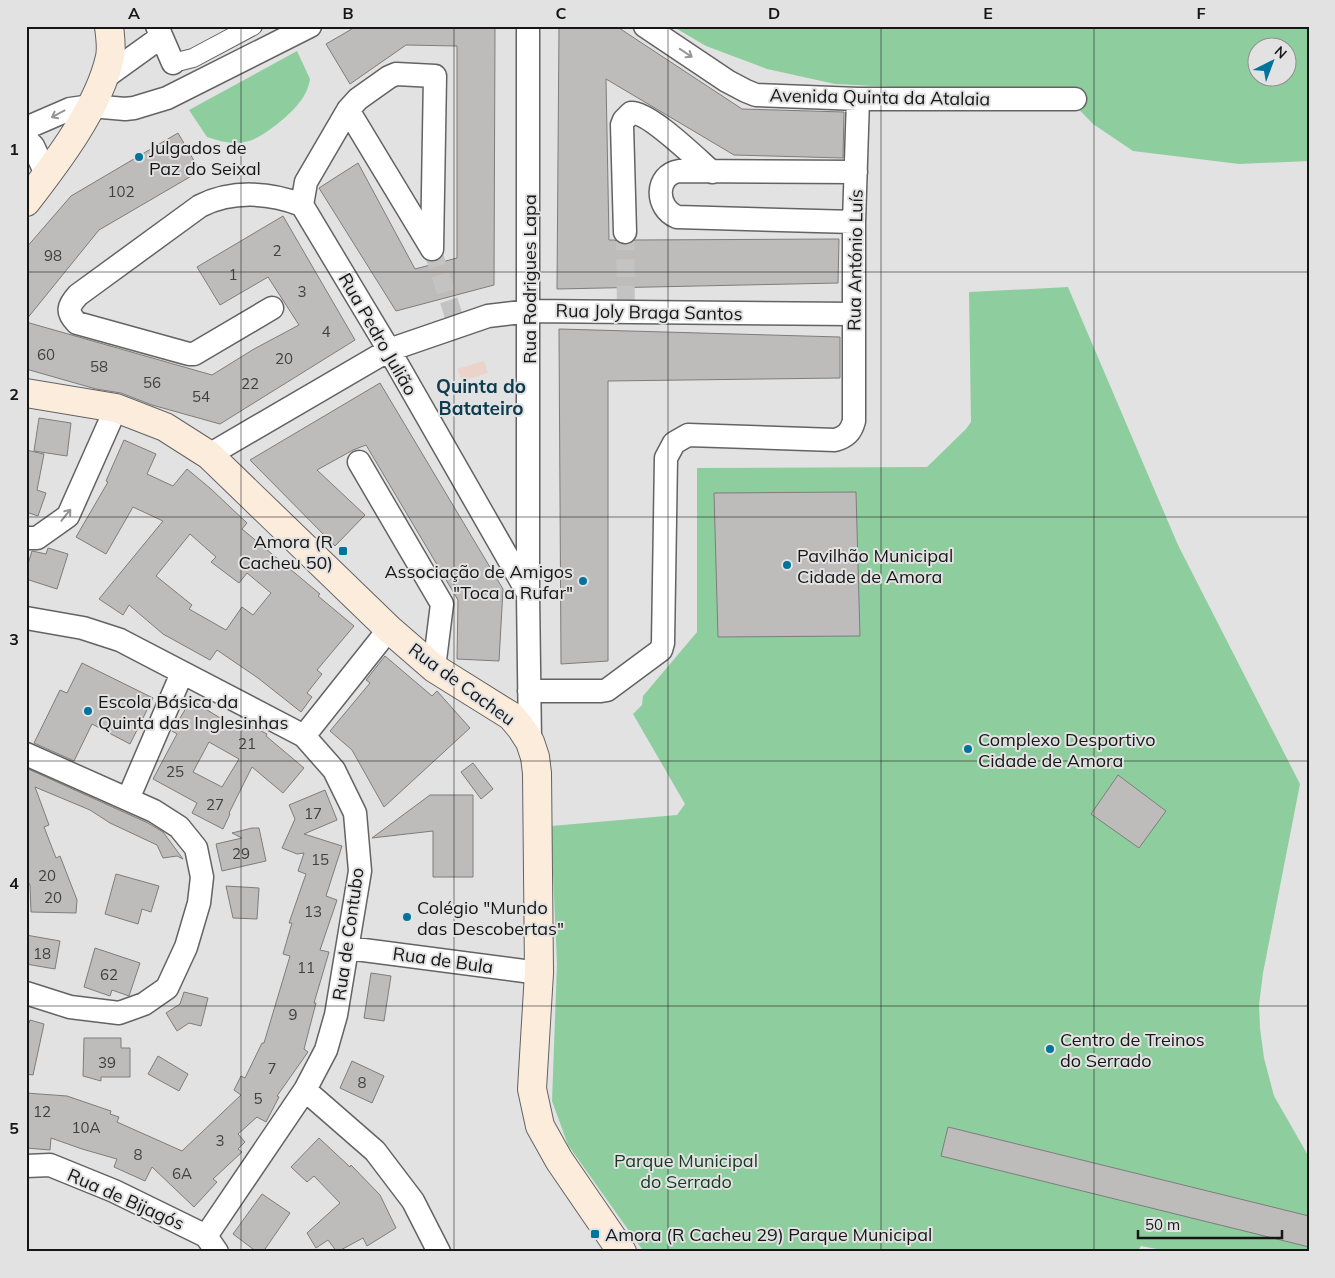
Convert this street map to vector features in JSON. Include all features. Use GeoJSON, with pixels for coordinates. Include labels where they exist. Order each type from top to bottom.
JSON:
{"type":"FeatureCollection","features":[{"type":"Feature","properties":{"kind":"main road"},"geometry":{"type":"LineString","coordinates":[[26,202],[36,170],[92,106],[104,78],[110,55],[109,26]]}},
{"type":"Feature","properties":{"kind":"main road","name":"Rua de Cacheu"},"geometry":{"type":"LineString","coordinates":[[26,393],[116,408],[165,427],[209,455],[389,629],[434,668],[511,716],[521,728],[530,742],[538,773],[539,973],[532,1089],[540,1126],[559,1160],[622,1252]]}},
{"type":"Feature","properties":{"kind":"street"},"geometry":{"type":"LineString","coordinates":[[104,78],[159,32],[173,63],[193,58],[253,26]]}},
{"type":"Feature","properties":{"kind":"street"},"geometry":{"type":"LineString","coordinates":[[26,128],[70,109],[92,106],[134,108],[167,98],[310,26]]}},
{"type":"Feature","properties":{"kind":"street","name":"Rua Rodrigues Lapa"},"geometry":{"type":"LineString","coordinates":[[528,26],[528,594],[530,742]]}},
{"type":"Feature","properties":{"kind":"street","name":"Avenida Quinta da Atalaia"},"geometry":{"type":"LineString","coordinates":[[645,26],[727,81],[756,95],[858,99],[1075,99]]}},
{"type":"Feature","properties":{"kind":"street"},"geometry":{"type":"LineString","coordinates":[[272,308],[194,354],[77,322],[70,316],[69,311],[70,306],[78,295],[208,202],[232,195],[276,196],[302,205],[306,182],[348,110],[358,99],[389,77],[402,74],[435,76],[432,249],[348,110]]}},
{"type":"Feature","properties":{"kind":"street","name":"Rua António Luís"},"geometry":{"type":"LineString","coordinates":[[529,691],[607,690],[661,650],[663,643],[666,458],[674,443],[688,435],[835,440],[845,437],[853,426],[854,222],[858,99]]}},
{"type":"Feature","properties":{"kind":"street"},"geometry":{"type":"LineString","coordinates":[[625,232],[622,125],[631,113],[640,114],[664,130],[712,172]]}},
{"type":"Feature","properties":{"kind":"street"},"geometry":{"type":"LineString","coordinates":[[26,139],[33,146],[36,170]]}},
{"type":"Feature","properties":{"kind":"street"},"geometry":{"type":"LineString","coordinates":[[854,222],[682,218],[665,210],[661,198],[661,190],[669,175],[679,171],[856,172]]}},
{"type":"Feature","properties":{"kind":"street","name":"Rua Pedro Julião"},"geometry":{"type":"LineString","coordinates":[[302,205],[388,350],[528,594]]}},
{"type":"Feature","properties":{"kind":"street","name":"Rua Joly Braga Santos"},"geometry":{"type":"LineString","coordinates":[[209,455],[388,350],[488,316],[529,311],[854,314]]}},
{"type":"Feature","properties":{"kind":"street"},"geometry":{"type":"LineString","coordinates":[[26,538],[37,538],[68,516],[116,408]]}},
{"type":"Feature","properties":{"kind":"street"},"geometry":{"type":"LineString","coordinates":[[359,462],[442,604],[434,668]]}},
{"type":"Feature","properties":{"kind":"street","name":"Rua de Contubo"},"geometry":{"type":"LineString","coordinates":[[26,618],[83,628],[120,640],[304,736],[334,770],[355,813],[360,871],[336,1015],[326,1050],[305,1090],[212,1244]]}},
{"type":"Feature","properties":{"kind":"street"},"geometry":{"type":"LineString","coordinates":[[304,736],[389,629]]}},
{"type":"Feature","properties":{"kind":"street"},"geometry":{"type":"LineString","coordinates":[[128,799],[182,673]]}},
{"type":"Feature","properties":{"kind":"street"},"geometry":{"type":"LineString","coordinates":[[26,754],[154,811],[179,827],[196,848],[202,877],[199,903],[186,947],[168,988],[144,1004],[119,1013],[70,1007],[26,993]]}},
{"type":"Feature","properties":{"kind":"street","name":"Rua de Bula"},"geometry":{"type":"LineString","coordinates":[[348,948],[539,973]]}},
{"type":"Feature","properties":{"kind":"street"},"geometry":{"type":"LineString","coordinates":[[305,1090],[375,1151],[413,1200],[438,1251]]}},
{"type":"Feature","properties":{"kind":"street","name":"Rua de Bijagós"},"geometry":{"type":"LineString","coordinates":[[26,1166],[50,1164],[114,1191],[212,1244]]}},
{"type":"Feature","properties":{"kind":"shaded area"},"geometry":{"type":"Polygon","coordinates":[[[484,361],[488,373],[462,381],[457,369],[484,361]]]}},
{"type":"Feature","properties":{"kind":"green space"},"geometry":{"type":"Polygon","coordinates":[[[672,26],[1309,26],[1309,161],[1239,164],[1133,151],[1093,124],[1060,90],[949,90],[835,84],[767,69],[706,46],[672,26]]]}},
{"type":"Feature","properties":{"kind":"green space"},"geometry":{"type":"Polygon","coordinates":[[[297,51],[310,79],[305,94],[289,114],[264,134],[249,141],[238,143],[207,137],[189,110],[297,51]]]}},
{"type":"Feature","properties":{"kind":"green space","name":"Complexo Desportivo Cidade de Amora"},"geometry":{"type":"Polygon","coordinates":[[[1068,287],[1178,545],[1300,784],[1263,973],[1259,1005],[1264,1058],[1274,1096],[1309,1157],[1309,1252],[1173,1252],[1141,1246],[1137,1252],[644,1252],[568,1145],[552,1101],[557,964],[551,826],[677,815],[685,804],[633,714],[642,705],[643,696],[697,632],[697,468],[927,467],[971,422],[969,292],[1068,287]]]}},
{"type":"Feature","properties":{"kind":"building"},"geometry":{"type":"Polygon","coordinates":[[[357,26],[495,26],[494,285],[396,311],[319,188],[358,163],[415,269],[457,258],[457,46],[406,45],[350,84],[326,44],[357,26]]]}},
{"type":"Feature","properties":{"kind":"building"},"geometry":{"type":"Polygon","coordinates":[[[559,26],[616,26],[742,109],[844,112],[843,158],[734,155],[606,79],[609,240],[615,240],[619,244],[625,245],[635,240],[839,239],[838,283],[557,289],[559,26]]]}},
{"type":"Feature","properties":{"kind":"building"},"geometry":{"type":"Polygon","coordinates":[[[178,133],[200,171],[99,230],[26,320],[26,248],[71,196],[178,133]]]}},
{"type":"Feature","properties":{"kind":"building"},"geometry":{"type":"Polygon","coordinates":[[[283,216],[355,340],[220,424],[152,405],[121,393],[96,389],[26,369],[26,322],[212,375],[254,349],[299,325],[268,277],[220,305],[197,267],[283,216]]]}},
{"type":"Feature","properties":{"kind":"building"},"geometry":{"type":"Polygon","coordinates":[[[559,329],[840,337],[840,378],[608,381],[608,661],[561,664],[559,329]]]}},
{"type":"Feature","properties":{"kind":"building"},"geometry":{"type":"Polygon","coordinates":[[[380,383],[503,589],[499,661],[457,659],[458,600],[366,445],[317,470],[365,515],[335,546],[250,460],[380,383]]]}},
{"type":"Feature","properties":{"kind":"building"},"geometry":{"type":"Polygon","coordinates":[[[39,418],[71,423],[67,456],[34,451],[39,418]]]}},
{"type":"Feature","properties":{"kind":"building"},"geometry":{"type":"Polygon","coordinates":[[[124,440],[156,454],[147,474],[173,486],[187,469],[247,523],[242,529],[320,594],[318,596],[354,626],[317,670],[322,674],[307,693],[312,697],[301,712],[258,678],[217,650],[210,660],[163,634],[129,605],[123,615],[99,599],[163,521],[133,507],[106,554],[76,537],[108,482],[106,481],[124,440]],[[190,534],[156,576],[192,605],[189,609],[226,630],[242,607],[253,615],[271,593],[247,573],[239,583],[211,562],[216,557],[190,534]]]}},
{"type":"Feature","properties":{"kind":"building"},"geometry":{"type":"Polygon","coordinates":[[[26,450],[44,454],[37,490],[46,493],[38,516],[26,512],[26,450]]]}},
{"type":"Feature","properties":{"kind":"building","name":"Pavilhão Municipal Cidade de Amora"},"geometry":{"type":"Polygon","coordinates":[[[856,492],[860,636],[718,637],[714,493],[856,492]]]}},
{"type":"Feature","properties":{"kind":"building"},"geometry":{"type":"Polygon","coordinates":[[[48,548],[68,554],[57,589],[26,579],[26,570],[32,551],[46,554],[48,548]]]}},
{"type":"Feature","properties":{"kind":"building"},"geometry":{"type":"Polygon","coordinates":[[[385,656],[432,696],[437,691],[470,728],[384,807],[352,750],[330,731],[370,683],[366,680],[385,656]]]}},
{"type":"Feature","properties":{"kind":"building"},"geometry":{"type":"Polygon","coordinates":[[[82,663],[153,698],[130,744],[92,724],[74,761],[34,743],[60,690],[67,693],[82,663]]]}},
{"type":"Feature","properties":{"kind":"building"},"geometry":{"type":"Polygon","coordinates":[[[191,700],[238,729],[242,721],[267,734],[266,736],[304,768],[283,793],[252,767],[223,829],[192,813],[197,803],[153,779],[177,734],[172,731],[191,700]],[[209,742],[193,772],[222,787],[239,759],[209,742]]]}},
{"type":"Feature","properties":{"kind":"building"},"geometry":{"type":"Polygon","coordinates":[[[473,763],[493,789],[481,799],[461,772],[473,763]]]}},
{"type":"Feature","properties":{"kind":"building"},"geometry":{"type":"Polygon","coordinates":[[[26,768],[148,823],[163,832],[183,859],[177,856],[163,858],[157,845],[110,823],[90,810],[35,787],[49,825],[44,827],[56,858],[60,856],[77,900],[76,913],[31,912],[30,885],[26,879],[26,768]]]}},
{"type":"Feature","properties":{"kind":"building"},"geometry":{"type":"Polygon","coordinates":[[[1118,775],[1166,811],[1139,848],[1091,814],[1118,775]]]}},
{"type":"Feature","properties":{"kind":"building"},"geometry":{"type":"Polygon","coordinates":[[[325,790],[337,820],[304,834],[342,846],[326,896],[337,900],[320,950],[329,952],[314,1003],[316,1003],[304,1049],[308,1052],[277,1096],[279,1097],[266,1122],[257,1117],[238,1134],[245,1142],[238,1149],[242,1152],[213,1179],[217,1182],[194,1207],[152,1167],[145,1181],[114,1167],[117,1159],[51,1138],[50,1150],[26,1148],[26,1093],[67,1096],[111,1111],[110,1114],[119,1117],[117,1122],[182,1151],[241,1095],[234,1090],[241,1076],[245,1078],[262,1043],[264,1043],[290,956],[283,954],[292,923],[289,923],[306,874],[298,871],[304,853],[297,854],[282,848],[295,819],[289,805],[325,790]]]}},
{"type":"Feature","properties":{"kind":"building"},"geometry":{"type":"Polygon","coordinates":[[[430,795],[473,795],[473,877],[433,877],[433,831],[372,838],[430,795]]]}},
{"type":"Feature","properties":{"kind":"building"},"geometry":{"type":"Polygon","coordinates":[[[259,828],[266,861],[222,871],[216,844],[242,838],[232,833],[259,828]]]}},
{"type":"Feature","properties":{"kind":"building"},"geometry":{"type":"Polygon","coordinates":[[[116,874],[159,886],[151,912],[142,909],[138,924],[105,914],[116,874]]]}},
{"type":"Feature","properties":{"kind":"building"},"geometry":{"type":"Polygon","coordinates":[[[226,886],[259,888],[257,919],[233,918],[226,886]]]}},
{"type":"Feature","properties":{"kind":"building"},"geometry":{"type":"Polygon","coordinates":[[[26,935],[60,941],[55,969],[26,964],[26,935]]]}},
{"type":"Feature","properties":{"kind":"building"},"geometry":{"type":"Polygon","coordinates":[[[95,948],[140,963],[129,996],[112,990],[110,996],[84,987],[95,948]]]}},
{"type":"Feature","properties":{"kind":"building"},"geometry":{"type":"Polygon","coordinates":[[[371,973],[391,976],[384,1021],[364,1018],[371,973]]]}},
{"type":"Feature","properties":{"kind":"building"},"geometry":{"type":"Polygon","coordinates":[[[184,992],[208,998],[201,1026],[189,1023],[177,1031],[166,1013],[180,1004],[184,992]]]}},
{"type":"Feature","properties":{"kind":"building"},"geometry":{"type":"Polygon","coordinates":[[[30,1020],[44,1024],[33,1075],[26,1074],[26,1031],[30,1020]]]}},
{"type":"Feature","properties":{"kind":"building"},"geometry":{"type":"Polygon","coordinates":[[[84,1038],[121,1038],[121,1048],[130,1048],[130,1077],[101,1077],[101,1081],[83,1076],[84,1038]]]}},
{"type":"Feature","properties":{"kind":"building"},"geometry":{"type":"Polygon","coordinates":[[[158,1056],[188,1074],[179,1091],[148,1074],[158,1056]]]}},
{"type":"Feature","properties":{"kind":"building"},"geometry":{"type":"Polygon","coordinates":[[[352,1061],[384,1076],[372,1103],[340,1088],[352,1061]]]}},
{"type":"Feature","properties":{"kind":"building"},"geometry":{"type":"Polygon","coordinates":[[[948,1127],[1309,1216],[1309,1247],[941,1156],[948,1127]]]}},
{"type":"Feature","properties":{"kind":"building"},"geometry":{"type":"Polygon","coordinates":[[[319,1138],[350,1167],[351,1165],[380,1195],[396,1228],[367,1246],[363,1238],[337,1252],[328,1240],[316,1248],[307,1233],[340,1203],[314,1176],[307,1182],[291,1167],[319,1138]]]}},
{"type":"Feature","properties":{"kind":"building"},"geometry":{"type":"Polygon","coordinates":[[[262,1194],[290,1213],[263,1252],[257,1252],[233,1234],[262,1194]]]}},
{"type":"Feature","properties":{"kind":"tunnel"},"geometry":{"type":"LineString","coordinates":[[625,232],[626,312]]}},
{"type":"Feature","properties":{"kind":"tunnel"},"geometry":{"type":"LineString","coordinates":[[432,249],[457,326]]}},
{"type":"Feature","properties":{"kind":"place","name":"Julgados de Paz do Seixal"},"geometry":{"type":"Point","coordinates":[139,157]}},
{"type":"Feature","properties":{"kind":"place","name":"Amora (R Cacheu 50)"},"geometry":{"type":"Point","coordinates":[343,551]}},
{"type":"Feature","properties":{"kind":"place","name":"Pavilhão Municipal Cidade de Amora"},"geometry":{"type":"Point","coordinates":[787,565]}},
{"type":"Feature","properties":{"kind":"place","name":"Associação de Amigos \"Toca a Rufar\""},"geometry":{"type":"Point","coordinates":[583,581]}},
{"type":"Feature","properties":{"kind":"place","name":"Escola Básica da Quinta das Inglesinhas"},"geometry":{"type":"Point","coordinates":[88,711]}},
{"type":"Feature","properties":{"kind":"place","name":"Complexo Desportivo Cidade de Amora"},"geometry":{"type":"Point","coordinates":[968,749]}},
{"type":"Feature","properties":{"kind":"place","name":"Colégio \"Mundo das Descobertas\""},"geometry":{"type":"Point","coordinates":[407,917]}},
{"type":"Feature","properties":{"kind":"place","name":"Centro de Treinos do Serrado"},"geometry":{"type":"Point","coordinates":[1050,1049]}},
{"type":"Feature","properties":{"kind":"place","name":"Amora (R Cacheu 29) Parque Municipal"},"geometry":{"type":"Point","coordinates":[595,1234]}},
{"type":"Feature","properties":{"kind":"district","name":"Quinta do Batateiro"},"geometry":{"type":"Point","coordinates":[481,397]}},
{"type":"Feature","properties":{"kind":"park label","name":"Parque Municipal do Serrado"},"geometry":{"type":"Point","coordinates":[686,1170]}}]}
